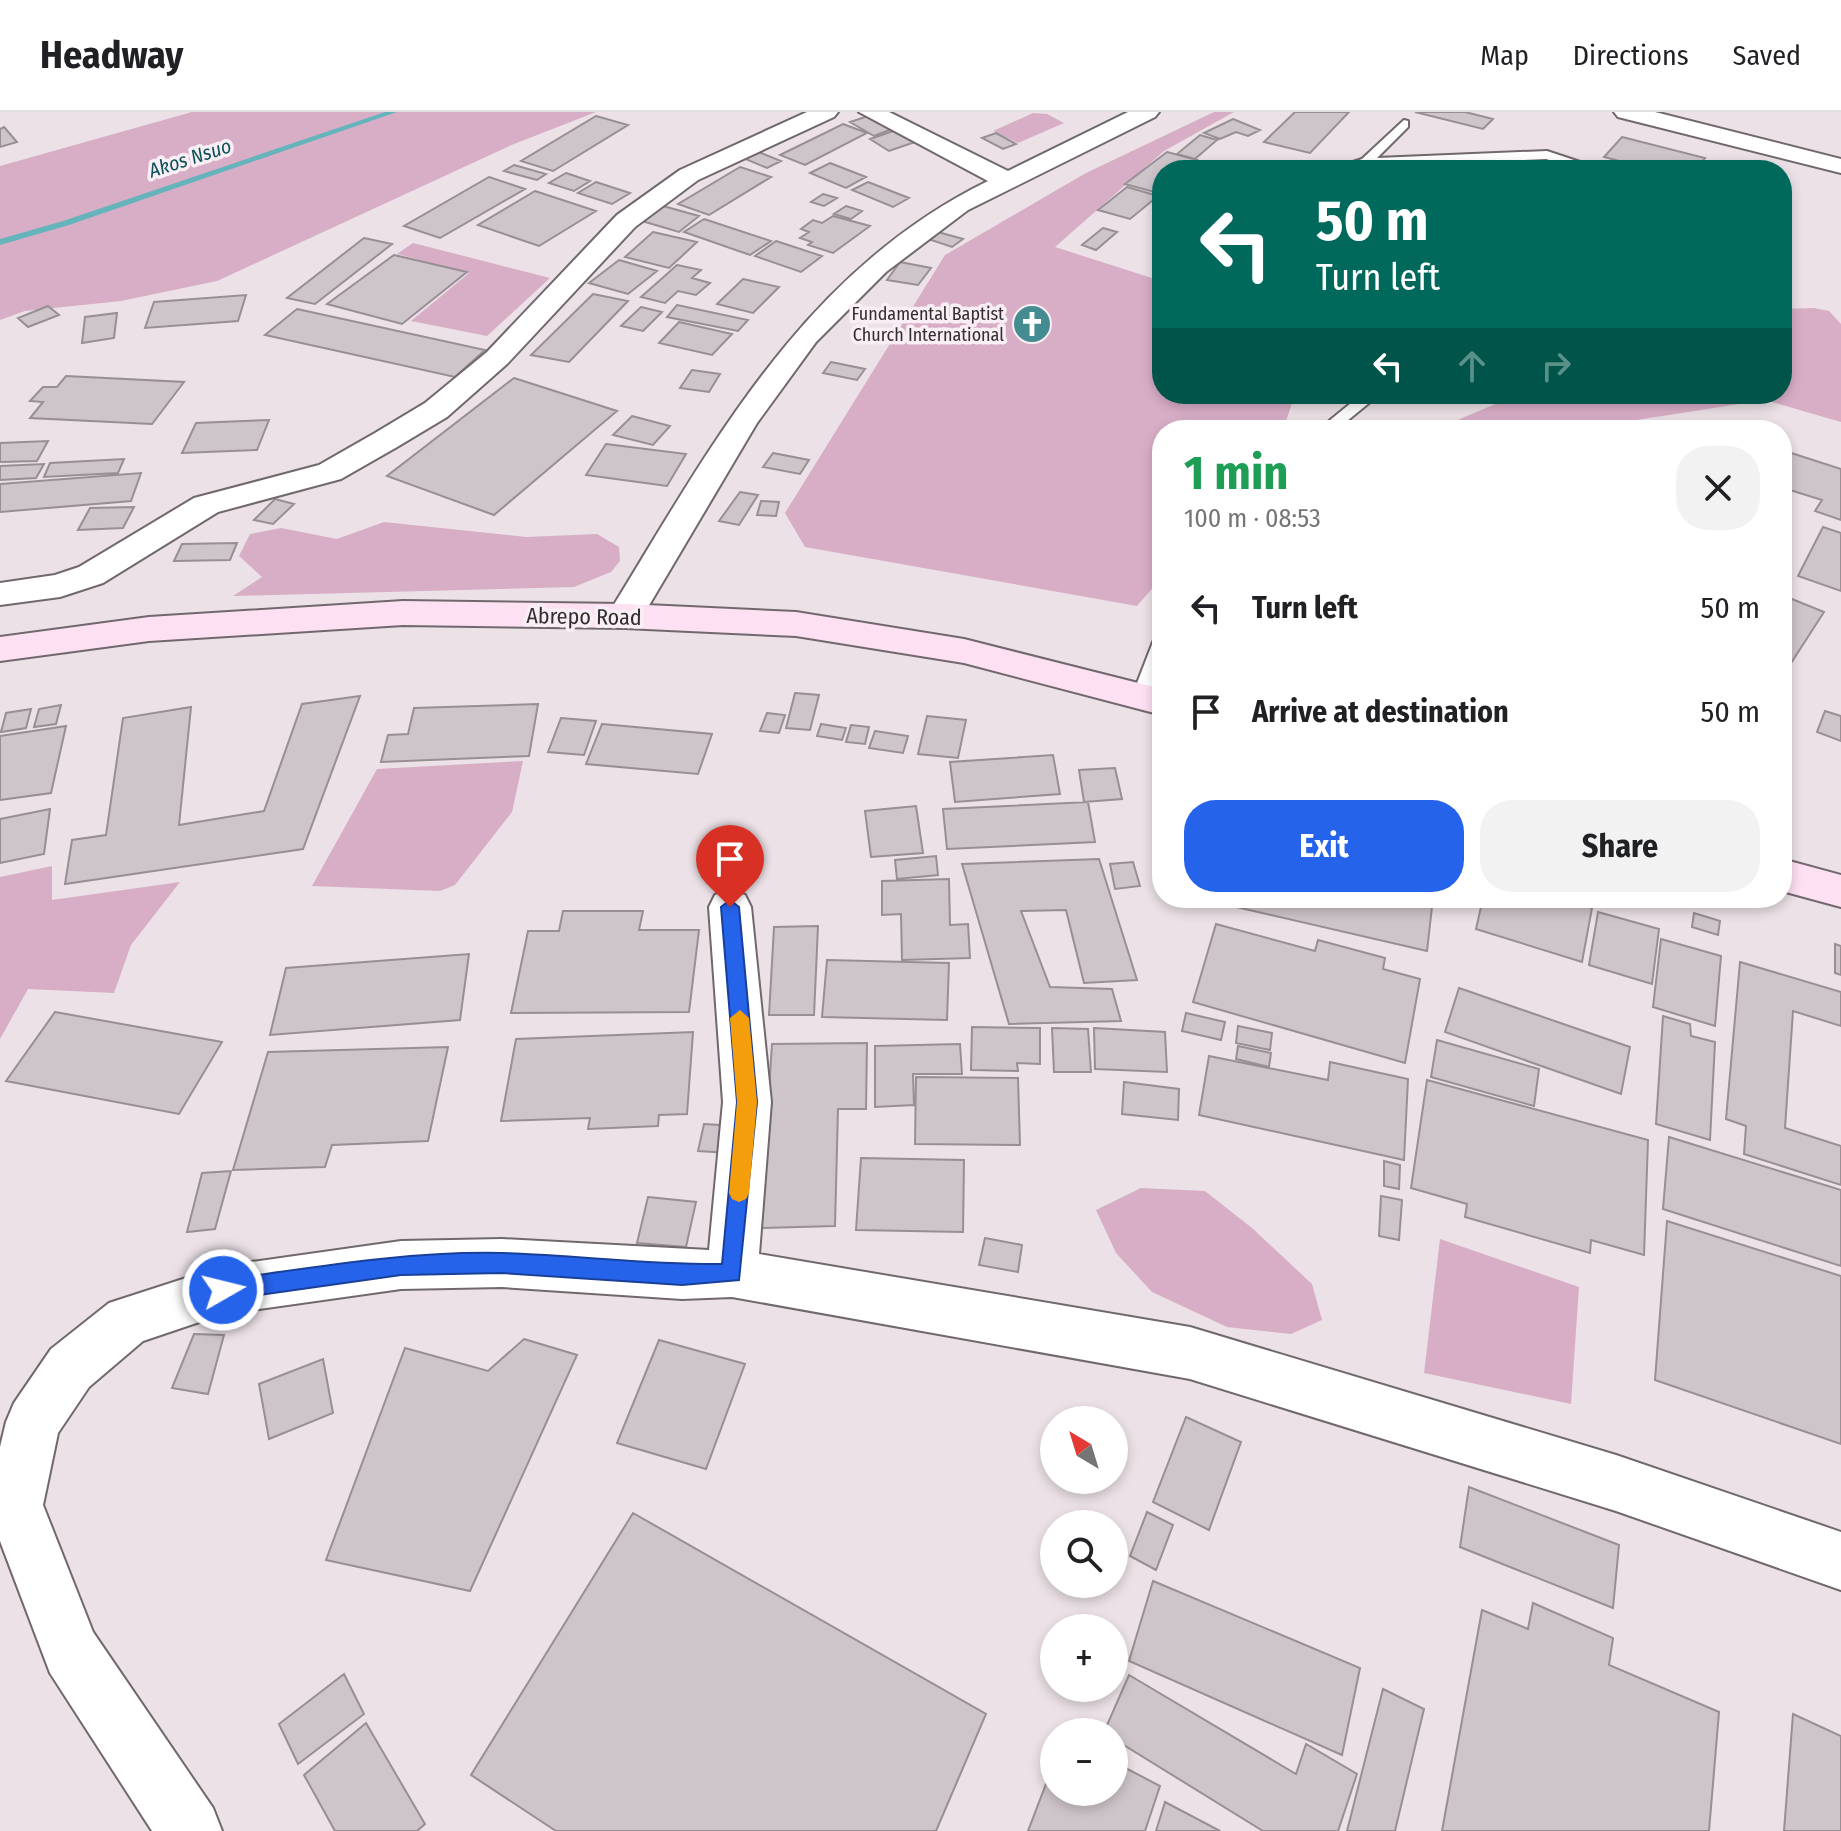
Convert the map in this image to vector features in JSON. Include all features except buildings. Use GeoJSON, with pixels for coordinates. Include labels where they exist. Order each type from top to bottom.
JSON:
{"type":"FeatureCollection","features":[{"type":"Feature","properties":{"kind":"main road","name":"Abrepo Road"},"geometry":{"type":"LineString","coordinates":[[0,649],[149,629],[403,613],[625,616],[796,624],[964,651],[1152,699]]}},
{"type":"Feature","properties":{"kind":"main road"},"geometry":{"type":"LineString","coordinates":[[1792,878],[1841,891]]}},
{"type":"Feature","properties":{"kind":"street"},"geometry":{"type":"LineString","coordinates":[[0,594],[60,586],[91,575],[206,505],[330,472],[386,440],[436,410],[497,358],[626,221],[689,175],[826,112]]}},
{"type":"Feature","properties":{"kind":"street"},"geometry":{"type":"LineString","coordinates":[[871,112],[1008,181]]}},
{"type":"Feature","properties":{"kind":"street"},"geometry":{"type":"LineString","coordinates":[[625,616],[743,421],[806,336],[876,266],[959,205],[1147,112]]}},
{"type":"Feature","properties":{"kind":"street"},"geometry":{"type":"LineString","coordinates":[[1626,112],[1841,166]]}},
{"type":"Feature","properties":{"kind":"street"},"geometry":{"type":"LineString","coordinates":[[730,907],[747,1102],[732,1273]]}},
{"type":"Feature","properties":{"kind":"street"},"geometry":{"type":"LineString","coordinates":[[190,1831],[71,1652],[15,1505],[33,1422],[70,1368],[127,1321],[238,1288],[401,1265],[502,1263],[682,1275],[732,1273],[1190,1353],[1616,1483],[1841,1561]]}},
{"type":"Feature","properties":{"kind":"lane"},"geometry":{"type":"LineString","coordinates":[[1368,160],[1404,124]]}},
{"type":"Feature","properties":{"kind":"lane"},"geometry":{"type":"LineString","coordinates":[[1418,160],[1547,155],[1564,160]]}},
{"type":"Feature","properties":{"kind":"lane"},"geometry":{"type":"LineString","coordinates":[[1339,420],[1359,404]]}},
{"type":"Feature","properties":{"kind":"shaded area"},"geometry":{"type":"Polygon","coordinates":[[[192,112],[596,112],[514,144],[217,281],[121,301],[25,311],[0,320],[0,166],[192,112]]]}},
{"type":"Feature","properties":{"kind":"shaded area","name":"Fundamental Baptist Church International"},"geometry":{"type":"Polygon","coordinates":[[[1214,112],[1234,112],[1152,160],[1055,247],[1152,278],[1152,404],[1292,404],[1286,420],[1152,420],[1152,589],[1137,606],[805,547],[785,513],[945,255],[1086,173],[1214,112]]]}},
{"type":"Feature","properties":{"kind":"shaded area"},"geometry":{"type":"Polygon","coordinates":[[[1033,113],[1047,114],[1064,123],[1018,143],[993,131],[1033,113]]]}},
{"type":"Feature","properties":{"kind":"shaded area"},"geometry":{"type":"Polygon","coordinates":[[[413,243],[550,278],[487,336],[411,321],[469,273],[397,254],[413,243]]]}},
{"type":"Feature","properties":{"kind":"shaded area"},"geometry":{"type":"Polygon","coordinates":[[[1792,309],[1829,311],[1841,324],[1841,422],[1779,404],[1792,404],[1792,309]]]}},
{"type":"Feature","properties":{"kind":"shaded area"},"geometry":{"type":"Polygon","coordinates":[[[1495,404],[1739,404],[1637,420],[1458,420],[1495,404]]]}},
{"type":"Feature","properties":{"kind":"shaded area"},"geometry":{"type":"Polygon","coordinates":[[[384,522],[526,537],[597,534],[619,547],[620,561],[611,572],[574,587],[233,596],[262,577],[239,556],[250,534],[281,528],[337,539],[384,522]]]}},
{"type":"Feature","properties":{"kind":"shaded area"},"geometry":{"type":"Polygon","coordinates":[[[523,761],[512,812],[455,885],[440,891],[312,886],[377,769],[523,761]]]}},
{"type":"Feature","properties":{"kind":"shaded area"},"geometry":{"type":"Polygon","coordinates":[[[52,866],[52,900],[180,882],[131,945],[114,993],[28,989],[0,1039],[0,877],[52,866]]]}},
{"type":"Feature","properties":{"kind":"shaded area"},"geometry":{"type":"Polygon","coordinates":[[[1141,1188],[1205,1191],[1252,1228],[1312,1284],[1322,1320],[1291,1334],[1227,1327],[1152,1292],[1116,1253],[1096,1210],[1141,1188]]]}},
{"type":"Feature","properties":{"kind":"shaded area"},"geometry":{"type":"Polygon","coordinates":[[[1440,1239],[1579,1287],[1571,1404],[1424,1373],[1440,1239]]]}},
{"type":"Feature","properties":{"kind":"waterway","name":"Akos Nsuo"},"geometry":{"type":"LineString","coordinates":[[0,242],[66,223],[393,112]]}},
{"type":"Feature","properties":{"kind":"slow traffic"},"geometry":{"type":"LineString","coordinates":[[739,1193],[747,1102],[740,1018]]}},
{"type":"Feature","properties":{"kind":"place","name":"Fundamental Baptist Church International"},"geometry":{"type":"Point","coordinates":[1032,324]}},
{"type":"Feature","properties":{"kind":"route"},"geometry":{"type":"LineString","coordinates":[[223,1290],[401,1265],[502,1263],[682,1275],[732,1273],[747,1102],[730,907]]}}]}
